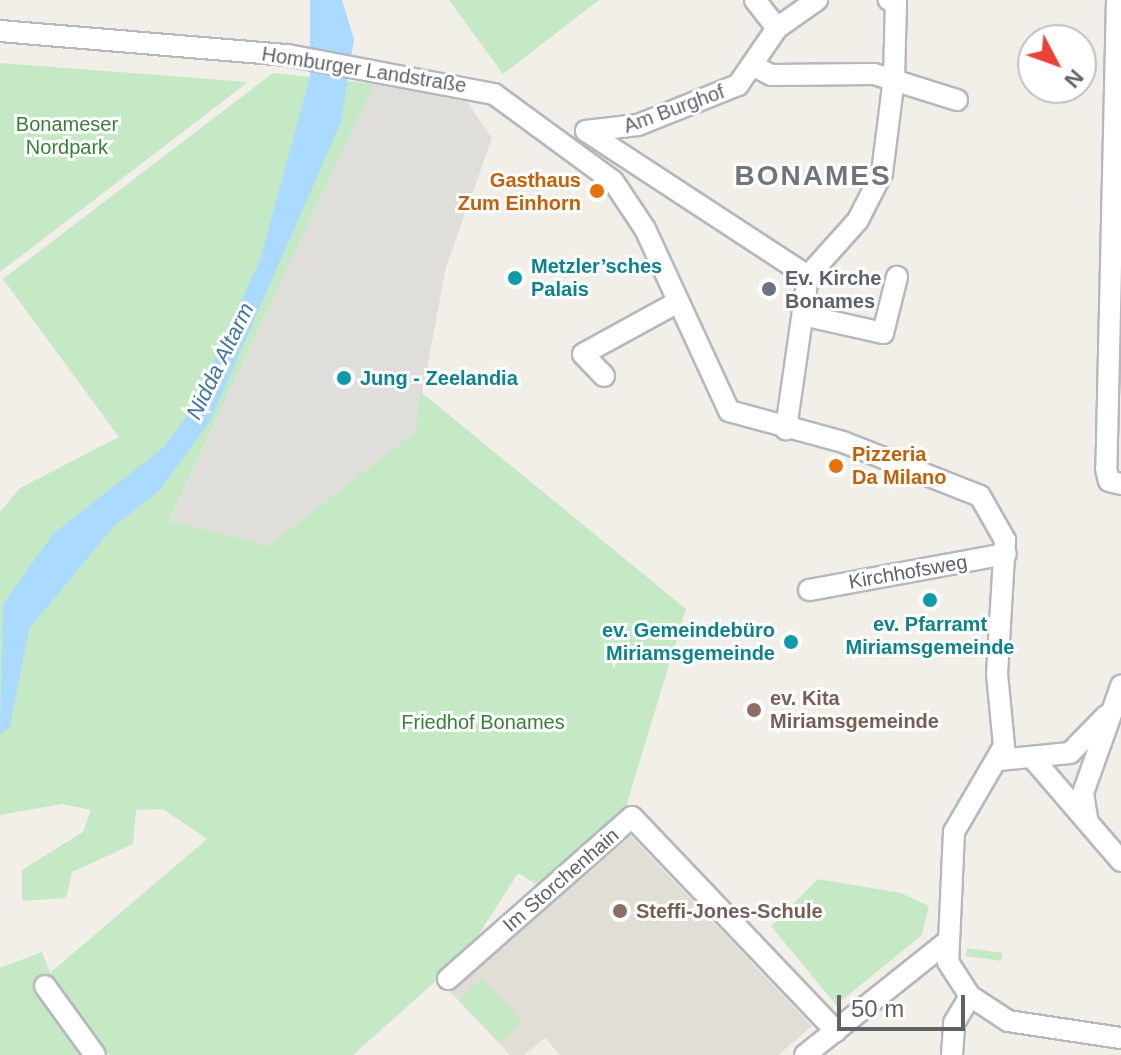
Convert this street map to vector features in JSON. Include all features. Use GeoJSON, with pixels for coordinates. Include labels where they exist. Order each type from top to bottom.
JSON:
{"type":"FeatureCollection","features":[{"type":"Feature","properties":{"kind":"street"},"geometry":{"type":"LineString","coordinates":[[755,0],[777,28]]}},
{"type":"Feature","properties":{"kind":"street","name":"Am Burghof"},"geometry":{"type":"LineString","coordinates":[[586,131],[667,114],[738,85],[756,67],[777,28],[817,0]]}},
{"type":"Feature","properties":{"kind":"street"},"geometry":{"type":"LineString","coordinates":[[786,429],[807,316],[808,276],[876,190],[894,78],[896,3],[889,0]]}},
{"type":"Feature","properties":{"kind":"street"},"geometry":{"type":"LineString","coordinates":[[1117,0],[1106,469],[1109,481],[1121,484]]}},
{"type":"Feature","properties":{"kind":"street","name":"Homburger Landstraße"},"geometry":{"type":"LineString","coordinates":[[0,31],[287,55],[471,86],[540,124],[586,131],[808,276]]}},
{"type":"Feature","properties":{"kind":"street"},"geometry":{"type":"LineString","coordinates":[[756,67],[771,75],[828,70],[894,78],[957,100]]}},
{"type":"Feature","properties":{"kind":"street"},"geometry":{"type":"LineString","coordinates":[[540,124],[586,156],[604,173],[645,229],[729,411],[966,488],[990,508],[1006,554],[999,760],[954,832],[944,944],[970,996],[1026,1026],[1121,1038]]}},
{"type":"Feature","properties":{"kind":"street"},"geometry":{"type":"LineString","coordinates":[[586,131],[586,156]]}},
{"type":"Feature","properties":{"kind":"street"},"geometry":{"type":"LineString","coordinates":[[604,173],[621,153]]}},
{"type":"Feature","properties":{"kind":"street"},"geometry":{"type":"LineString","coordinates":[[807,316],[883,333],[897,277]]}},
{"type":"Feature","properties":{"kind":"street"},"geometry":{"type":"LineString","coordinates":[[604,376],[583,354],[678,302]]}},
{"type":"Feature","properties":{"kind":"street","name":"Kirchhofsweg"},"geometry":{"type":"LineString","coordinates":[[809,590],[1006,554]]}},
{"type":"Feature","properties":{"kind":"street"},"geometry":{"type":"LineString","coordinates":[[1087,818],[1083,793],[1121,686]]}},
{"type":"Feature","properties":{"kind":"street"},"geometry":{"type":"LineString","coordinates":[[999,760],[1035,761],[1070,753],[1113,706]]}},
{"type":"Feature","properties":{"kind":"street"},"geometry":{"type":"LineString","coordinates":[[1035,761],[1121,861]]}},
{"type":"Feature","properties":{"kind":"street","name":"Im Storchenhain"},"geometry":{"type":"LineString","coordinates":[[448,979],[632,817],[836,1031]]}},
{"type":"Feature","properties":{"kind":"street"},"geometry":{"type":"LineString","coordinates":[[805,1055],[944,944]]}},
{"type":"Feature","properties":{"kind":"street"},"geometry":{"type":"LineString","coordinates":[[45,986],[95,1055]]}},
{"type":"Feature","properties":{"kind":"street"},"geometry":{"type":"LineString","coordinates":[[952,1055],[954,1023],[970,996]]}},
{"type":"Feature","properties":{"kind":"shaded area"},"geometry":{"type":"Polygon","coordinates":[[[374,84],[467,102],[492,138],[446,267],[415,432],[268,546],[169,522],[374,84]]]}},
{"type":"Feature","properties":{"kind":"shaded area","name":"Steffi-Jones-Schule"},"geometry":{"type":"Polygon","coordinates":[[[627,832],[812,1026],[778,1055],[560,1055],[545,1038],[524,1055],[510,1055],[449,991],[627,832]]]}},
{"type":"Feature","properties":{"kind":"green space"},"geometry":{"type":"Polygon","coordinates":[[[449,0],[599,0],[503,74],[449,0]]]}},
{"type":"Feature","properties":{"kind":"green space","name":"Bonameser Nordpark"},"geometry":{"type":"Polygon","coordinates":[[[0,63],[248,82],[0,272],[0,63]]]}},
{"type":"Feature","properties":{"kind":"green space","name":"Friedhof Bonames"},"geometry":{"type":"Polygon","coordinates":[[[273,73],[374,84],[169,521],[268,546],[415,432],[421,392],[686,609],[623,816],[612,817],[543,888],[518,873],[467,953],[353,1055],[110,1055],[49,974],[42,1002],[82,1055],[0,1055],[0,968],[42,952],[50,973],[207,839],[163,809],[136,810],[133,844],[72,872],[66,898],[22,901],[22,870],[83,832],[91,810],[62,804],[0,815],[0,512],[20,488],[119,437],[3,279],[273,73]]]}},
{"type":"Feature","properties":{"kind":"green space"},"geometry":{"type":"Polygon","coordinates":[[[818,879],[901,893],[929,906],[922,935],[836,1005],[771,926],[818,879]]]}},
{"type":"Feature","properties":{"kind":"green space"},"geometry":{"type":"Polygon","coordinates":[[[967,948],[1003,953],[1002,961],[966,956],[967,948]]]}},
{"type":"Feature","properties":{"kind":"green space"},"geometry":{"type":"Polygon","coordinates":[[[482,978],[523,1022],[500,1043],[459,999],[482,978]]]}},
{"type":"Feature","properties":{"kind":"water","name":"Nidda Altarm"},"geometry":{"type":"Polygon","coordinates":[[[310,0],[342,0],[354,39],[341,122],[210,421],[159,491],[113,527],[29,629],[10,726],[0,735],[3,604],[53,534],[164,447],[191,411],[260,260],[310,77],[310,0]]]}},
{"type":"Feature","properties":{"kind":"place","name":"Gasthaus Zum Einhorn"},"geometry":{"type":"Point","coordinates":[597,191]}},
{"type":"Feature","properties":{"kind":"place","name":"Metzler’sches Palais"},"geometry":{"type":"Point","coordinates":[515,278]}},
{"type":"Feature","properties":{"kind":"place","name":"Ev. Kirche Bonames"},"geometry":{"type":"Point","coordinates":[769,289]}},
{"type":"Feature","properties":{"kind":"place","name":"Jung - Zeelandia"},"geometry":{"type":"Point","coordinates":[344,378]}},
{"type":"Feature","properties":{"kind":"place","name":"Pizzeria Da Milano"},"geometry":{"type":"Point","coordinates":[836,466]}},
{"type":"Feature","properties":{"kind":"place","name":"ev. Pfarramt Miriamsgemeinde"},"geometry":{"type":"Point","coordinates":[930,600]}},
{"type":"Feature","properties":{"kind":"place","name":"ev. Gemeindebüro Miriamsgemeinde"},"geometry":{"type":"Point","coordinates":[791,642]}},
{"type":"Feature","properties":{"kind":"place","name":"ev. Kita Miriamsgemeinde"},"geometry":{"type":"Point","coordinates":[754,710]}},
{"type":"Feature","properties":{"kind":"place","name":"Steffi-Jones-Schule"},"geometry":{"type":"Point","coordinates":[620,911]}},
{"type":"Feature","properties":{"kind":"district","name":"BONAMES"},"geometry":{"type":"Point","coordinates":[813,176]}}]}
